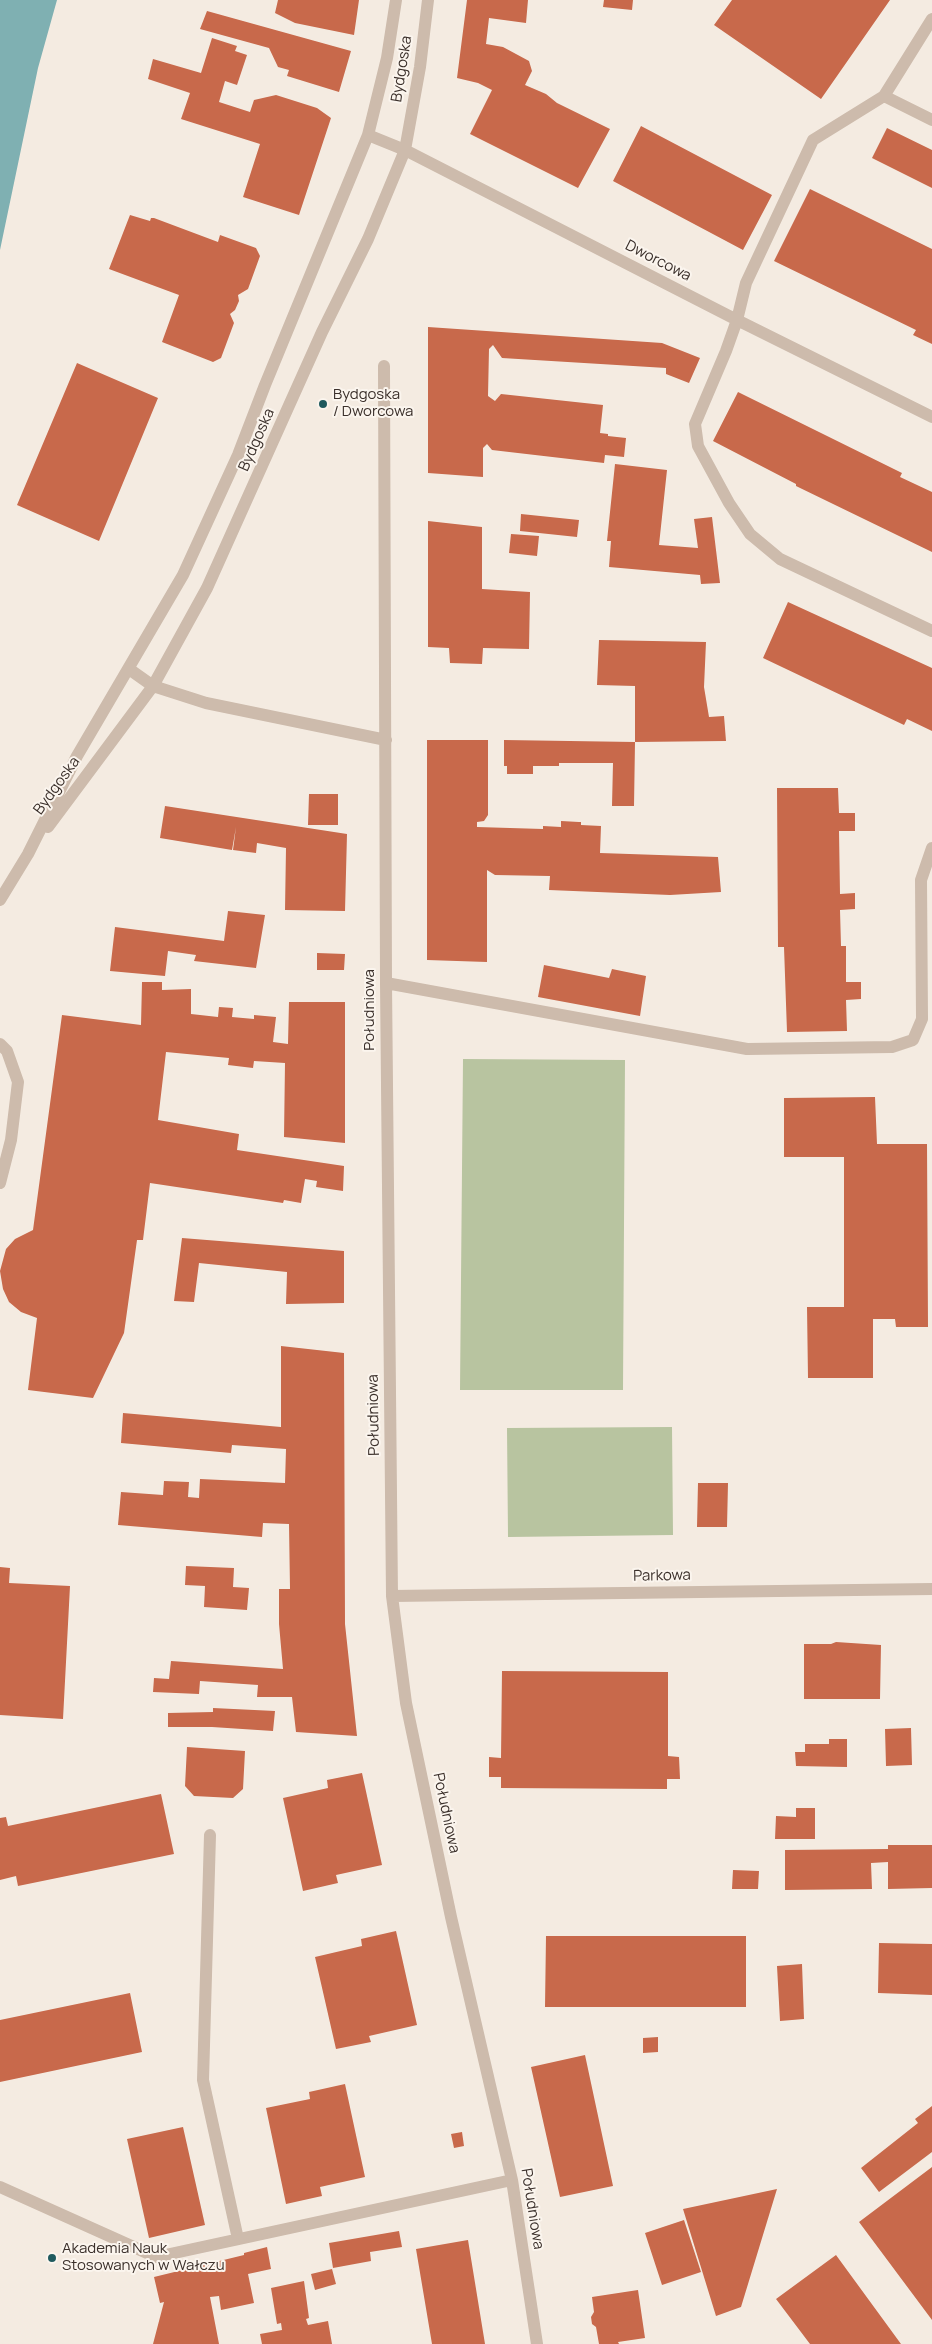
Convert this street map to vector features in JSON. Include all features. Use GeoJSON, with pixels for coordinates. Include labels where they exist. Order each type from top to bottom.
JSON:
{"type":"FeatureCollection","features":[{"type":"Feature","properties":{"kind":"street","name":"Bydgoska"},"geometry":{"type":"LineString","coordinates":[[0,900],[28,854],[77,756],[183,575],[238,455],[368,135],[387,58],[396,0]]}},
{"type":"Feature","properties":{"kind":"street","name":"Bydgoska"},"geometry":{"type":"LineString","coordinates":[[28,854],[152,686],[207,588],[322,332],[368,238],[405,150],[420,67],[428,0]]}},
{"type":"Feature","properties":{"kind":"street"},"geometry":{"type":"LineString","coordinates":[[932,19],[884,96],[814,140],[746,284],[737,320],[695,424],[698,446],[729,503],[750,534],[780,559],[932,631]]}},
{"type":"Feature","properties":{"kind":"street"},"geometry":{"type":"LineString","coordinates":[[884,96],[932,120]]}},
{"type":"Feature","properties":{"kind":"street","name":"Dworcowa"},"geometry":{"type":"LineString","coordinates":[[368,135],[405,150],[737,320],[932,417]]}},
{"type":"Feature","properties":{"kind":"street","name":"Południowa"},"geometry":{"type":"LineString","coordinates":[[384,366],[386,984],[392,1596],[412,1732],[451,1917],[512,2180],[537,2344]]}},
{"type":"Feature","properties":{"kind":"street"},"geometry":{"type":"LineString","coordinates":[[129,669],[152,686],[206,703],[386,740]]}},
{"type":"Feature","properties":{"kind":"street"},"geometry":{"type":"LineString","coordinates":[[386,984],[748,1049],[892,1046],[914,1040],[922,1019],[921,880],[932,848]]}},
{"type":"Feature","properties":{"kind":"street"},"geometry":{"type":"LineString","coordinates":[[0,1044],[7,1051],[18,1082],[11,1140],[0,1183]]}},
{"type":"Feature","properties":{"kind":"street","name":"Parkowa"},"geometry":{"type":"LineString","coordinates":[[392,1596],[932,1589]]}},
{"type":"Feature","properties":{"kind":"street"},"geometry":{"type":"LineString","coordinates":[[210,1835],[203,2080],[238,2239]]}},
{"type":"Feature","properties":{"kind":"street"},"geometry":{"type":"LineString","coordinates":[[0,2187],[156,2257],[512,2180]]}},
{"type":"Feature","properties":{"kind":"green space"},"geometry":{"type":"Polygon","coordinates":[[[463,1059],[625,1060],[623,1390],[460,1390],[463,1059]]]}},
{"type":"Feature","properties":{"kind":"green space"},"geometry":{"type":"Polygon","coordinates":[[[672,1427],[673,1535],[508,1537],[507,1428],[672,1427]]]}},
{"type":"Feature","properties":{"kind":"water"},"geometry":{"type":"Polygon","coordinates":[[[0,0],[57,0],[38,68],[0,250],[0,0]]]}},
{"type":"Feature","properties":{"kind":"building"},"geometry":{"type":"Polygon","coordinates":[[[278,0],[359,0],[354,35],[295,23],[275,13],[278,0]]]}},
{"type":"Feature","properties":{"kind":"building"},"geometry":{"type":"Polygon","coordinates":[[[467,0],[528,0],[526,23],[489,18],[486,44],[503,47],[529,61],[532,71],[525,85],[546,94],[557,103],[610,129],[578,188],[470,134],[492,90],[478,83],[457,78],[467,0]]]}},
{"type":"Feature","properties":{"kind":"building"},"geometry":{"type":"Polygon","coordinates":[[[604,0],[633,0],[632,10],[603,7],[604,0]]]}},
{"type":"Feature","properties":{"kind":"building"},"geometry":{"type":"Polygon","coordinates":[[[732,0],[890,0],[821,99],[714,25],[732,0]]]}},
{"type":"Feature","properties":{"kind":"building"},"geometry":{"type":"Polygon","coordinates":[[[207,11],[351,51],[339,92],[287,76],[289,70],[278,67],[269,48],[200,29],[207,11]]]}},
{"type":"Feature","properties":{"kind":"building"},"geometry":{"type":"Polygon","coordinates":[[[212,38],[237,46],[235,51],[247,55],[237,85],[225,81],[219,102],[250,112],[254,100],[276,95],[317,108],[331,118],[299,215],[243,197],[260,144],[181,119],[190,93],[148,79],[153,59],[201,73],[212,38]]]}},
{"type":"Feature","properties":{"kind":"building"},"geometry":{"type":"Polygon","coordinates":[[[641,126],[772,195],[743,250],[613,181],[641,126]]]}},
{"type":"Feature","properties":{"kind":"building"},"geometry":{"type":"Polygon","coordinates":[[[887,128],[932,150],[932,188],[872,158],[887,128]]]}},
{"type":"Feature","properties":{"kind":"building"},"geometry":{"type":"Polygon","coordinates":[[[810,189],[932,249],[932,344],[913,335],[916,330],[774,261],[810,189]]]}},
{"type":"Feature","properties":{"kind":"building"},"geometry":{"type":"Polygon","coordinates":[[[130,215],[150,221],[151,218],[154,218],[218,242],[220,235],[256,248],[260,256],[248,289],[238,295],[239,301],[235,310],[230,314],[234,323],[221,358],[213,362],[162,342],[179,295],[109,269],[130,215]]]}},
{"type":"Feature","properties":{"kind":"building"},"geometry":{"type":"Polygon","coordinates":[[[428,327],[662,343],[700,358],[689,383],[666,374],[666,368],[502,358],[493,345],[489,349],[488,396],[495,401],[501,394],[603,405],[600,433],[626,438],[624,457],[605,455],[604,463],[492,450],[487,444],[483,448],[483,477],[428,473],[428,327]]]}},
{"type":"Feature","properties":{"kind":"building"},"geometry":{"type":"Polygon","coordinates":[[[77,363],[158,398],[99,541],[17,505],[77,363]]]}},
{"type":"Feature","properties":{"kind":"building"},"geometry":{"type":"Polygon","coordinates":[[[738,392],[902,473],[900,477],[932,492],[932,552],[796,486],[796,484],[713,441],[738,392]]]}},
{"type":"Feature","properties":{"kind":"building"},"geometry":{"type":"Polygon","coordinates":[[[615,464],[667,470],[659,545],[698,548],[694,519],[712,517],[720,583],[701,584],[700,575],[609,567],[611,541],[607,541],[615,464]]]}},
{"type":"Feature","properties":{"kind":"building"},"geometry":{"type":"Polygon","coordinates":[[[521,514],[579,520],[577,537],[520,531],[521,514]]]}},
{"type":"Feature","properties":{"kind":"building"},"geometry":{"type":"Polygon","coordinates":[[[428,521],[482,527],[482,589],[530,592],[529,649],[483,648],[482,664],[450,663],[449,648],[428,647],[428,521]]]}},
{"type":"Feature","properties":{"kind":"building"},"geometry":{"type":"Polygon","coordinates":[[[511,534],[539,536],[537,556],[509,553],[511,534]]]}},
{"type":"Feature","properties":{"kind":"building"},"geometry":{"type":"Polygon","coordinates":[[[788,602],[932,668],[932,731],[907,719],[904,725],[763,658],[788,602]]]}},
{"type":"Feature","properties":{"kind":"building"},"geometry":{"type":"Polygon","coordinates":[[[599,640],[706,642],[704,687],[709,717],[724,716],[726,741],[635,742],[635,686],[597,685],[599,640]]]}},
{"type":"Feature","properties":{"kind":"building"},"geometry":{"type":"Polygon","coordinates":[[[427,740],[488,740],[488,815],[484,821],[477,822],[477,827],[543,829],[543,826],[561,827],[561,821],[581,822],[581,825],[601,826],[600,853],[718,857],[721,892],[670,895],[549,890],[550,876],[495,875],[487,870],[487,962],[427,960],[427,740]]]}},
{"type":"Feature","properties":{"kind":"building"},"geometry":{"type":"Polygon","coordinates":[[[504,740],[635,742],[634,806],[612,806],[613,763],[559,763],[559,766],[533,766],[533,774],[507,774],[507,766],[504,766],[504,740]]]}},
{"type":"Feature","properties":{"kind":"building"},"geometry":{"type":"Polygon","coordinates":[[[777,788],[838,788],[839,813],[855,813],[855,831],[839,831],[840,894],[855,893],[855,909],[840,910],[841,946],[846,946],[846,982],[861,982],[861,999],[846,1000],[847,1031],[787,1032],[784,947],[778,947],[777,788]]]}},
{"type":"Feature","properties":{"kind":"building"},"geometry":{"type":"Polygon","coordinates":[[[309,794],[338,794],[338,825],[308,825],[309,794]]]}},
{"type":"Feature","properties":{"kind":"building"},"geometry":{"type":"Polygon","coordinates":[[[165,806],[347,834],[345,911],[285,910],[286,848],[257,843],[256,853],[233,850],[236,827],[232,850],[160,838],[165,806]]]}},
{"type":"Feature","properties":{"kind":"building"},"geometry":{"type":"Polygon","coordinates":[[[228,911],[265,915],[256,968],[194,961],[196,955],[168,951],[165,976],[110,971],[115,927],[224,941],[228,911]]]}},
{"type":"Feature","properties":{"kind":"building"},"geometry":{"type":"Polygon","coordinates":[[[317,953],[345,954],[344,970],[317,970],[317,953]]]}},
{"type":"Feature","properties":{"kind":"building"},"geometry":{"type":"Polygon","coordinates":[[[544,965],[609,978],[612,969],[646,976],[640,1016],[538,997],[544,965]]]}},
{"type":"Feature","properties":{"kind":"building"},"geometry":{"type":"Polygon","coordinates":[[[142,982],[162,982],[162,990],[191,989],[191,1014],[218,1017],[219,1007],[233,1008],[232,1017],[254,1019],[254,1015],[276,1017],[273,1042],[288,1044],[289,1002],[345,1002],[345,1143],[284,1137],[285,1063],[254,1061],[253,1068],[228,1065],[229,1058],[166,1052],[158,1120],[239,1134],[237,1150],[344,1166],[343,1191],[316,1187],[317,1181],[305,1179],[301,1203],[284,1200],[283,1203],[150,1183],[143,1240],[137,1240],[124,1333],[93,1398],[28,1390],[37,1318],[21,1312],[9,1302],[3,1289],[0,1271],[6,1249],[15,1239],[33,1230],[62,1015],[141,1025],[142,982]]]}},
{"type":"Feature","properties":{"kind":"building"},"geometry":{"type":"Polygon","coordinates":[[[875,1097],[877,1144],[927,1144],[928,1327],[896,1327],[895,1319],[873,1319],[873,1378],[808,1378],[807,1307],[844,1307],[844,1157],[784,1157],[784,1098],[875,1097]]]}},
{"type":"Feature","properties":{"kind":"building"},"geometry":{"type":"Polygon","coordinates":[[[182,1238],[344,1251],[344,1303],[286,1304],[287,1272],[199,1263],[194,1302],[174,1301],[182,1238]]]}},
{"type":"Feature","properties":{"kind":"building"},"geometry":{"type":"Polygon","coordinates":[[[281,1346],[344,1353],[345,1624],[357,1736],[296,1732],[292,1697],[257,1697],[258,1685],[200,1681],[199,1694],[153,1692],[154,1678],[169,1679],[171,1661],[283,1669],[279,1624],[279,1589],[290,1589],[289,1524],[263,1523],[262,1537],[118,1525],[121,1492],[163,1495],[164,1481],[189,1482],[188,1497],[199,1498],[200,1479],[285,1483],[286,1449],[232,1445],[231,1453],[121,1443],[123,1413],[281,1427],[281,1346]]]}},
{"type":"Feature","properties":{"kind":"building"},"geometry":{"type":"Polygon","coordinates":[[[698,1483],[728,1483],[727,1527],[697,1527],[698,1483]]]}},
{"type":"Feature","properties":{"kind":"building"},"geometry":{"type":"Polygon","coordinates":[[[186,1566],[234,1568],[233,1587],[249,1588],[247,1610],[204,1607],[205,1586],[185,1585],[186,1566]]]}},
{"type":"Feature","properties":{"kind":"building"},"geometry":{"type":"Polygon","coordinates":[[[0,1567],[10,1568],[9,1583],[70,1586],[63,1719],[0,1715],[0,1567]]]}},
{"type":"Feature","properties":{"kind":"building"},"geometry":{"type":"Polygon","coordinates":[[[836,1642],[881,1645],[880,1699],[804,1699],[804,1644],[831,1644],[836,1642]]]}},
{"type":"Feature","properties":{"kind":"building"},"geometry":{"type":"Polygon","coordinates":[[[502,1671],[668,1672],[668,1756],[679,1757],[680,1779],[667,1779],[667,1789],[501,1788],[501,1777],[489,1777],[489,1757],[501,1758],[502,1671]]]}},
{"type":"Feature","properties":{"kind":"building"},"geometry":{"type":"Polygon","coordinates":[[[213,1708],[275,1711],[273,1731],[212,1727],[168,1727],[168,1713],[213,1712],[213,1708]]]}},
{"type":"Feature","properties":{"kind":"building"},"geometry":{"type":"Polygon","coordinates":[[[911,1728],[912,1765],[886,1766],[885,1729],[911,1728]]]}},
{"type":"Feature","properties":{"kind":"building"},"geometry":{"type":"Polygon","coordinates":[[[829,1739],[847,1739],[847,1767],[796,1766],[795,1752],[805,1752],[805,1744],[829,1744],[829,1739]]]}},
{"type":"Feature","properties":{"kind":"building"},"geometry":{"type":"Polygon","coordinates":[[[187,1747],[245,1751],[243,1789],[233,1798],[194,1796],[185,1786],[187,1747]]]}},
{"type":"Feature","properties":{"kind":"building"},"geometry":{"type":"Polygon","coordinates":[[[362,1773],[382,1865],[336,1875],[338,1883],[303,1891],[283,1798],[328,1788],[327,1780],[362,1773]]]}},
{"type":"Feature","properties":{"kind":"building"},"geometry":{"type":"Polygon","coordinates":[[[161,1794],[174,1854],[18,1886],[16,1876],[0,1880],[0,1818],[6,1817],[8,1826],[161,1794]]]}},
{"type":"Feature","properties":{"kind":"building"},"geometry":{"type":"Polygon","coordinates":[[[796,1808],[815,1808],[815,1839],[775,1839],[776,1816],[796,1817],[796,1808]]]}},
{"type":"Feature","properties":{"kind":"building"},"geometry":{"type":"Polygon","coordinates":[[[888,1845],[932,1845],[932,1888],[888,1889],[888,1862],[871,1863],[872,1889],[785,1890],[785,1850],[888,1849],[888,1845]]]}},
{"type":"Feature","properties":{"kind":"building"},"geometry":{"type":"Polygon","coordinates":[[[733,1870],[759,1871],[758,1889],[732,1889],[733,1870]]]}},
{"type":"Feature","properties":{"kind":"building"},"geometry":{"type":"Polygon","coordinates":[[[396,1931],[417,2025],[369,2036],[371,2042],[336,2049],[315,1957],[362,1946],[361,1939],[396,1931]]]}},
{"type":"Feature","properties":{"kind":"building"},"geometry":{"type":"Polygon","coordinates":[[[546,1936],[746,1936],[746,2007],[545,2007],[546,1936]]]}},
{"type":"Feature","properties":{"kind":"building"},"geometry":{"type":"Polygon","coordinates":[[[879,1943],[932,1944],[932,1995],[878,1993],[879,1943]]]}},
{"type":"Feature","properties":{"kind":"building"},"geometry":{"type":"Polygon","coordinates":[[[802,1964],[804,2019],[780,2021],[777,1966],[802,1964]]]}},
{"type":"Feature","properties":{"kind":"building"},"geometry":{"type":"Polygon","coordinates":[[[130,1993],[142,2052],[0,2082],[0,2020],[130,1993]]]}},
{"type":"Feature","properties":{"kind":"building"},"geometry":{"type":"Polygon","coordinates":[[[658,2037],[658,2052],[643,2053],[643,2038],[658,2037]]]}},
{"type":"Feature","properties":{"kind":"building"},"geometry":{"type":"Polygon","coordinates":[[[585,2055],[613,2186],[560,2197],[531,2067],[585,2055]]]}},
{"type":"Feature","properties":{"kind":"building"},"geometry":{"type":"Polygon","coordinates":[[[345,2084],[365,2177],[320,2187],[322,2196],[286,2204],[266,2108],[310,2099],[309,2092],[345,2084]]]}},
{"type":"Feature","properties":{"kind":"building"},"geometry":{"type":"Polygon","coordinates":[[[932,2106],[932,2152],[879,2192],[861,2168],[918,2123],[915,2119],[932,2106]]]}},
{"type":"Feature","properties":{"kind":"building"},"geometry":{"type":"Polygon","coordinates":[[[183,2127],[205,2225],[149,2238],[127,2139],[183,2127]]]}},
{"type":"Feature","properties":{"kind":"building"},"geometry":{"type":"Polygon","coordinates":[[[462,2132],[464,2146],[454,2148],[451,2134],[462,2132]]]}},
{"type":"Feature","properties":{"kind":"building"},"geometry":{"type":"Polygon","coordinates":[[[932,2167],[932,2320],[859,2222],[932,2167]]]}},
{"type":"Feature","properties":{"kind":"building"},"geometry":{"type":"Polygon","coordinates":[[[777,2189],[741,2307],[716,2316],[683,2209],[777,2189]]]}},
{"type":"Feature","properties":{"kind":"building"},"geometry":{"type":"Polygon","coordinates":[[[684,2220],[701,2272],[662,2285],[645,2233],[684,2220]]]}},
{"type":"Feature","properties":{"kind":"building"},"geometry":{"type":"Polygon","coordinates":[[[399,2231],[402,2247],[370,2252],[371,2261],[333,2268],[329,2243],[399,2231]]]}},
{"type":"Feature","properties":{"kind":"building"},"geometry":{"type":"Polygon","coordinates":[[[468,2240],[485,2344],[432,2344],[416,2249],[468,2240]]]}},
{"type":"Feature","properties":{"kind":"building"},"geometry":{"type":"Polygon","coordinates":[[[267,2247],[271,2269],[248,2274],[254,2303],[221,2310],[219,2296],[210,2297],[219,2344],[153,2344],[164,2302],[160,2303],[154,2277],[244,2255],[244,2253],[267,2247]]]}},
{"type":"Feature","properties":{"kind":"building"},"geometry":{"type":"Polygon","coordinates":[[[836,2255],[901,2344],[810,2344],[776,2299],[836,2255]]]}},
{"type":"Feature","properties":{"kind":"building"},"geometry":{"type":"Polygon","coordinates":[[[332,2269],[336,2284],[315,2290],[311,2274],[332,2269]]]}},
{"type":"Feature","properties":{"kind":"building"},"geometry":{"type":"Polygon","coordinates":[[[304,2281],[309,2318],[306,2319],[308,2325],[328,2321],[332,2344],[262,2344],[260,2334],[282,2330],[281,2323],[277,2324],[271,2288],[304,2281]]]}},
{"type":"Feature","properties":{"kind":"building"},"geometry":{"type":"Polygon","coordinates":[[[638,2290],[645,2338],[618,2342],[619,2344],[599,2344],[596,2327],[592,2324],[591,2317],[594,2312],[592,2297],[638,2290]]]}},
{"type":"Feature","properties":{"kind":"place","name":"Bydgoska / Dworcowa"},"geometry":{"type":"Point","coordinates":[323,404]}},
{"type":"Feature","properties":{"kind":"place","name":"Akademia Nauk Stosowanych w Wałczu"},"geometry":{"type":"Point","coordinates":[52,2258]}}]}
